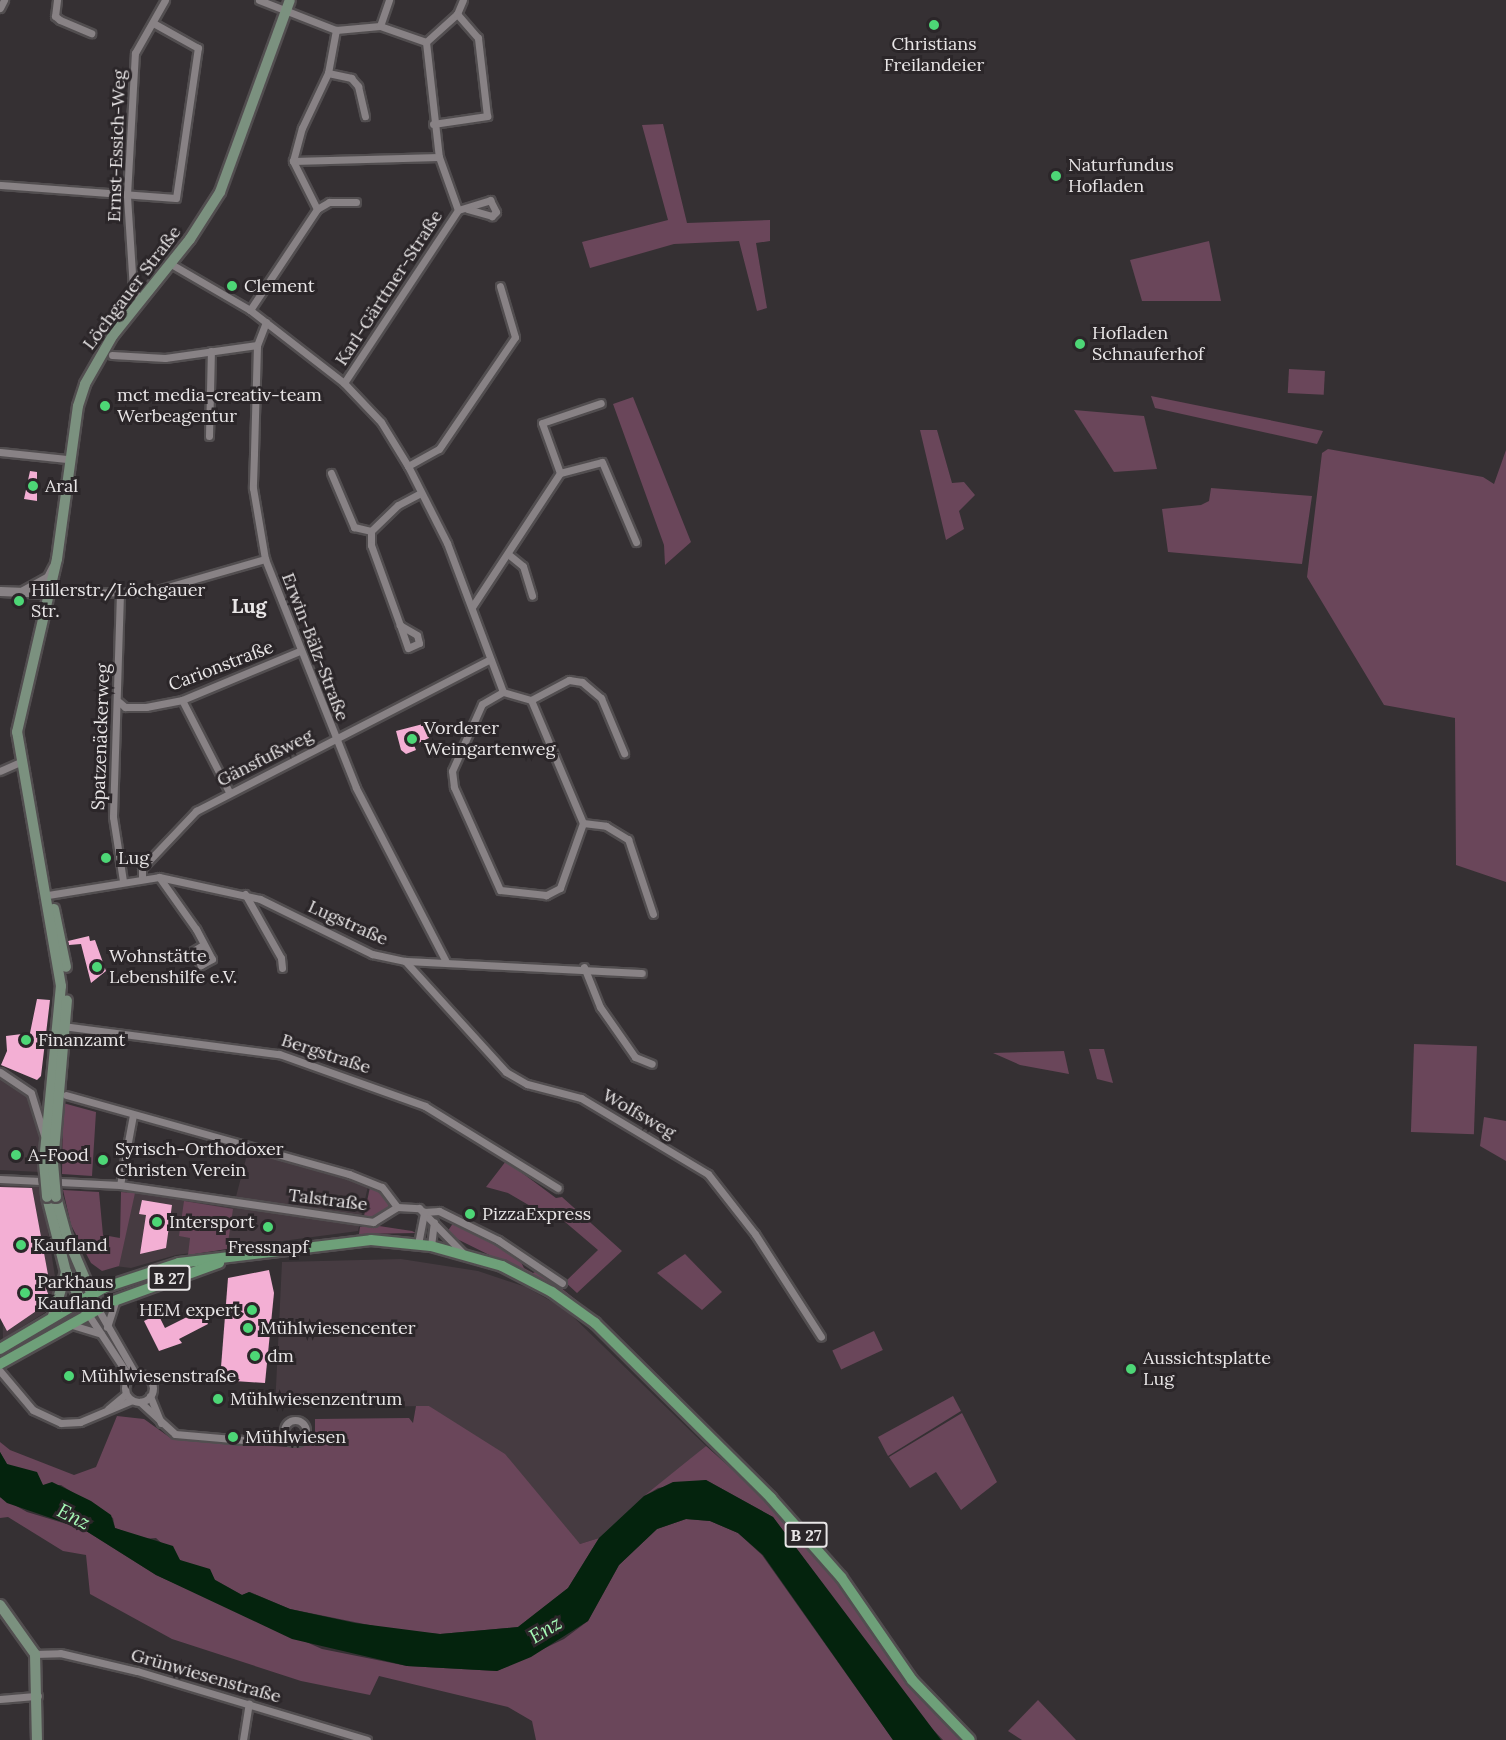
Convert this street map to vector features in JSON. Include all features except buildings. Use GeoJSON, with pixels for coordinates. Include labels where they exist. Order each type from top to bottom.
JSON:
{"type":"FeatureCollection","features":[{"type":"Feature","properties":{"kind":"main road","name":"Löchgauer Straße"},"geometry":{"type":"LineString","coordinates":[[52,1102],[63,1026],[61,986],[48,895],[20,762],[21,701],[57,559],[67,459],[85,384],[140,299],[171,264],[220,192],[288,4]]}},
{"type":"Feature","properties":{"kind":"main road"},"geometry":{"type":"LineString","coordinates":[[49,1162],[44,1136],[52,1102]]}},
{"type":"Feature","properties":{"kind":"main road"},"geometry":{"type":"LineString","coordinates":[[52,1102],[49,1162],[51,1197],[66,1272],[80,1300],[93,1311]]}},
{"type":"Feature","properties":{"kind":"main road"},"geometry":{"type":"LineString","coordinates":[[51,1197],[92,1294],[93,1311]]}},
{"type":"Feature","properties":{"kind":"main road","name":"B 27"},"geometry":{"type":"LineString","coordinates":[[0,1349],[92,1294],[164,1267],[347,1241],[431,1245],[462,1252],[552,1292],[617,1344],[802,1530],[841,1577],[912,1680],[970,1740]]}},
{"type":"Feature","properties":{"kind":"main road","name":"B 27"},"geometry":{"type":"LineString","coordinates":[[0,1364],[93,1311],[117,1300],[248,1255]]}},
{"type":"Feature","properties":{"kind":"main road"},"geometry":{"type":"LineString","coordinates":[[66,1272],[82,1271]]}},
{"type":"Feature","properties":{"kind":"main road"},"geometry":{"type":"LineString","coordinates":[[53,1316],[66,1272]]}},
{"type":"Feature","properties":{"kind":"main road"},"geometry":{"type":"LineString","coordinates":[[0,1605],[35,1654],[38,1696],[37,1740]]}},
{"type":"Feature","properties":{"kind":"street"},"geometry":{"type":"LineString","coordinates":[[0,8],[4,0]]}},
{"type":"Feature","properties":{"kind":"street"},"geometry":{"type":"LineString","coordinates":[[57,0],[60,20],[90,33]]}},
{"type":"Feature","properties":{"kind":"street","name":"Ernst-Essich-Weg"},"geometry":{"type":"LineString","coordinates":[[140,299],[133,289],[127,195],[135,53],[155,24],[165,0]]}},
{"type":"Feature","properties":{"kind":"street"},"geometry":{"type":"LineString","coordinates":[[259,0],[288,4],[336,30],[380,27],[426,42],[457,14],[463,0]]}},
{"type":"Feature","properties":{"kind":"street"},"geometry":{"type":"LineString","coordinates":[[380,27],[389,0]]}},
{"type":"Feature","properties":{"kind":"street"},"geometry":{"type":"LineString","coordinates":[[433,124],[487,116],[478,38],[457,14]]}},
{"type":"Feature","properties":{"kind":"street"},"geometry":{"type":"LineString","coordinates":[[0,185],[176,198],[198,48],[155,24]]}},
{"type":"Feature","properties":{"kind":"street"},"geometry":{"type":"LineString","coordinates":[[317,209],[293,161],[302,128],[328,72],[336,30]]}},
{"type":"Feature","properties":{"kind":"street","name":"Karl-Gärttner-Straße"},"geometry":{"type":"LineString","coordinates":[[426,42],[433,124],[439,157],[458,210]]}},
{"type":"Feature","properties":{"kind":"street"},"geometry":{"type":"LineString","coordinates":[[328,72],[351,78],[358,86],[364,116]]}},
{"type":"Feature","properties":{"kind":"street"},"geometry":{"type":"LineString","coordinates":[[293,161],[439,157]]}},
{"type":"Feature","properties":{"kind":"street"},"geometry":{"type":"LineString","coordinates":[[250,310],[317,209],[329,202],[356,202]]}},
{"type":"Feature","properties":{"kind":"street","name":"Karl-Gärttner-Straße"},"geometry":{"type":"LineString","coordinates":[[458,210],[467,209]]}},
{"type":"Feature","properties":{"kind":"street","name":"Karl-Gärttner-Straße"},"geometry":{"type":"LineString","coordinates":[[344,383],[458,210]]}},
{"type":"Feature","properties":{"kind":"street"},"geometry":{"type":"LineString","coordinates":[[171,264],[250,310],[266,322],[344,383],[381,422],[408,466],[421,493],[472,607],[503,692]]}},
{"type":"Feature","properties":{"kind":"street"},"geometry":{"type":"LineString","coordinates":[[408,466],[439,449],[515,337],[500,286]]}},
{"type":"Feature","properties":{"kind":"street","name":"Erwin-Bälz-Straße"},"geometry":{"type":"LineString","coordinates":[[266,322],[257,345],[254,488],[265,559],[335,740],[383,845],[446,960]]}},
{"type":"Feature","properties":{"kind":"street"},"geometry":{"type":"LineString","coordinates":[[112,355],[165,357],[257,345]]}},
{"type":"Feature","properties":{"kind":"street"},"geometry":{"type":"LineString","coordinates":[[209,436],[211,351]]}},
{"type":"Feature","properties":{"kind":"street"},"geometry":{"type":"LineString","coordinates":[[560,473],[542,423],[602,403]]}},
{"type":"Feature","properties":{"kind":"street"},"geometry":{"type":"LineString","coordinates":[[0,452],[33,453],[67,459]]}},
{"type":"Feature","properties":{"kind":"street"},"geometry":{"type":"LineString","coordinates":[[472,607],[560,473],[602,462],[636,542]]}},
{"type":"Feature","properties":{"kind":"street"},"geometry":{"type":"LineString","coordinates":[[331,473],[354,527],[371,531]]}},
{"type":"Feature","properties":{"kind":"street"},"geometry":{"type":"LineString","coordinates":[[400,625],[371,545],[371,531],[398,505],[421,493]]}},
{"type":"Feature","properties":{"kind":"street"},"geometry":{"type":"LineString","coordinates":[[508,554],[523,566],[532,596]]}},
{"type":"Feature","properties":{"kind":"street"},"geometry":{"type":"LineString","coordinates":[[23,591],[48,577],[57,559]]}},
{"type":"Feature","properties":{"kind":"street"},"geometry":{"type":"LineString","coordinates":[[0,591],[150,592],[265,559]]}},
{"type":"Feature","properties":{"kind":"street","name":"Spatzenäckerweg"},"geometry":{"type":"LineString","coordinates":[[120,593],[118,702],[114,711],[113,817],[123,881]]}},
{"type":"Feature","properties":{"kind":"street","name":"Carionstraße"},"geometry":{"type":"LineString","coordinates":[[118,702],[126,708],[146,707],[182,700],[300,651]]}},
{"type":"Feature","properties":{"kind":"street","name":"Gänsfußweg"},"geometry":{"type":"LineString","coordinates":[[142,878],[142,868],[196,811],[490,659]]}},
{"type":"Feature","properties":{"kind":"street"},"geometry":{"type":"LineString","coordinates":[[531,700],[583,822],[569,867],[554,892],[500,890],[454,787],[452,771],[482,704],[503,692],[531,700],[568,680],[588,686],[601,698],[624,753]]}},
{"type":"Feature","properties":{"kind":"street"},"geometry":{"type":"LineString","coordinates":[[182,700],[229,792]]}},
{"type":"Feature","properties":{"kind":"street"},"geometry":{"type":"LineString","coordinates":[[0,771],[20,762]]}},
{"type":"Feature","properties":{"kind":"street"},"geometry":{"type":"LineString","coordinates":[[583,822],[599,824],[628,839],[653,914]]}},
{"type":"Feature","properties":{"kind":"street"},"geometry":{"type":"LineString","coordinates":[[159,877],[203,945]]}},
{"type":"Feature","properties":{"kind":"street","name":"Lugstraße"},"geometry":{"type":"LineString","coordinates":[[48,895],[123,881],[159,877],[245,894],[372,954],[405,961],[446,960],[584,967],[642,973]]}},
{"type":"Feature","properties":{"kind":"street"},"geometry":{"type":"LineString","coordinates":[[245,894],[281,958],[282,968]]}},
{"type":"Feature","properties":{"kind":"street","name":"Wolfsweg"},"geometry":{"type":"LineString","coordinates":[[405,961],[506,1072],[527,1084],[581,1098],[708,1174],[755,1234],[821,1336]]}},
{"type":"Feature","properties":{"kind":"street"},"geometry":{"type":"LineString","coordinates":[[584,967],[600,1007],[635,1057],[652,1064]]}},
{"type":"Feature","properties":{"kind":"street","name":"Bergstraße"},"geometry":{"type":"LineString","coordinates":[[63,1026],[218,1044],[300,1060],[425,1106],[558,1188]]}},
{"type":"Feature","properties":{"kind":"street"},"geometry":{"type":"LineString","coordinates":[[0,1072],[21,1083],[39,1110],[44,1136]]}},
{"type":"Feature","properties":{"kind":"street"},"geometry":{"type":"LineString","coordinates":[[66,1095],[349,1174],[382,1187],[397,1207],[414,1206],[424,1212],[462,1252]]}},
{"type":"Feature","properties":{"kind":"street"},"geometry":{"type":"LineString","coordinates":[[120,1185],[134,1115]]}},
{"type":"Feature","properties":{"kind":"street","name":"Talstraße"},"geometry":{"type":"LineString","coordinates":[[0,1179],[120,1185],[373,1222],[397,1207]]}},
{"type":"Feature","properties":{"kind":"street"},"geometry":{"type":"LineString","coordinates":[[424,1212],[431,1209],[446,1215],[526,1254],[562,1283]]}},
{"type":"Feature","properties":{"kind":"street"},"geometry":{"type":"LineString","coordinates":[[418,1244],[424,1212]]}},
{"type":"Feature","properties":{"kind":"street"},"geometry":{"type":"LineString","coordinates":[[440,1230],[440,1220],[446,1215]]}},
{"type":"Feature","properties":{"kind":"street"},"geometry":{"type":"LineString","coordinates":[[431,1245],[434,1222]]}},
{"type":"Feature","properties":{"kind":"street"},"geometry":{"type":"LineString","coordinates":[[106,1327],[117,1300]]}},
{"type":"Feature","properties":{"kind":"street"},"geometry":{"type":"LineString","coordinates":[[93,1311],[106,1327],[133,1376],[133,1398],[175,1434],[194,1437],[275,1440],[285,1435]]}},
{"type":"Feature","properties":{"kind":"street"},"geometry":{"type":"LineString","coordinates":[[93,1311],[103,1335],[133,1376],[150,1380],[150,1396],[160,1423]]}},
{"type":"Feature","properties":{"kind":"street"},"geometry":{"type":"LineString","coordinates":[[67,1326],[84,1325],[103,1335]]}},
{"type":"Feature","properties":{"kind":"street"},"geometry":{"type":"LineString","coordinates":[[0,1371],[23,1401],[52,1420],[70,1424],[104,1412],[133,1398],[150,1396]]}},
{"type":"Feature","properties":{"kind":"street","name":"Grünwiesenstraße"},"geometry":{"type":"LineString","coordinates":[[35,1654],[60,1653],[249,1702],[367,1740]]}},
{"type":"Feature","properties":{"kind":"street"},"geometry":{"type":"LineString","coordinates":[[0,1699],[38,1696]]}},
{"type":"Feature","properties":{"kind":"street"},"geometry":{"type":"LineString","coordinates":[[243,1740],[249,1702]]}},
{"type":"Feature","properties":{"kind":"shaded area"},"geometry":{"type":"Polygon","coordinates":[[[663,124],[687,223],[770,220],[770,241],[756,243],[767,308],[757,311],[739,241],[674,244],[590,268],[582,242],[668,220],[642,125],[663,124]]]}},
{"type":"Feature","properties":{"kind":"shaded area"},"geometry":{"type":"Polygon","coordinates":[[[1209,241],[1221,301],[1142,301],[1130,260],[1209,241]]]}},
{"type":"Feature","properties":{"kind":"shaded area"},"geometry":{"type":"Polygon","coordinates":[[[1289,369],[1325,371],[1324,395],[1288,393],[1289,369]]]}},
{"type":"Feature","properties":{"kind":"shaded area"},"geometry":{"type":"Polygon","coordinates":[[[1151,396],[1323,431],[1317,444],[1155,408],[1151,396]]]}},
{"type":"Feature","properties":{"kind":"shaded area"},"geometry":{"type":"Polygon","coordinates":[[[633,397],[691,542],[665,565],[664,545],[613,404],[633,397]]]}},
{"type":"Feature","properties":{"kind":"shaded area"},"geometry":{"type":"Polygon","coordinates":[[[1074,410],[1144,416],[1157,469],[1114,472],[1074,410]]]}},
{"type":"Feature","properties":{"kind":"shaded area"},"geometry":{"type":"Polygon","coordinates":[[[920,430],[937,430],[952,483],[964,482],[975,495],[959,511],[964,529],[946,540],[920,430]]]}},
{"type":"Feature","properties":{"kind":"shaded area"},"geometry":{"type":"Polygon","coordinates":[[[1328,449],[1483,477],[1494,484],[1506,450],[1506,882],[1456,865],[1455,718],[1384,705],[1307,577],[1322,453],[1328,449]]]}},
{"type":"Feature","properties":{"kind":"shaded area"},"geometry":{"type":"Polygon","coordinates":[[[1211,488],[1312,496],[1302,564],[1168,552],[1162,509],[1201,505],[1209,501],[1211,488]]]}},
{"type":"Feature","properties":{"kind":"shaded area"},"geometry":{"type":"Polygon","coordinates":[[[1414,1044],[1477,1046],[1474,1134],[1411,1132],[1414,1044]]]}},
{"type":"Feature","properties":{"kind":"shaded area"},"geometry":{"type":"Polygon","coordinates":[[[1089,1049],[1104,1049],[1113,1083],[1097,1079],[1089,1049]]]}},
{"type":"Feature","properties":{"kind":"shaded area"},"geometry":{"type":"Polygon","coordinates":[[[1064,1051],[1069,1074],[1020,1065],[993,1053],[1064,1051]]]}},
{"type":"Feature","properties":{"kind":"shaded area"},"geometry":{"type":"Polygon","coordinates":[[[0,1076],[29,1095],[40,1120],[40,1172],[0,1170],[0,1076]]]}},
{"type":"Feature","properties":{"kind":"shaded area"},"geometry":{"type":"Polygon","coordinates":[[[63,1103],[96,1112],[92,1176],[62,1174],[63,1103]]]}},
{"type":"Feature","properties":{"kind":"shaded area"},"geometry":{"type":"Polygon","coordinates":[[[1484,1117],[1506,1121],[1506,1161],[1480,1146],[1484,1117]]]}},
{"type":"Feature","properties":{"kind":"shaded area"},"geometry":{"type":"Polygon","coordinates":[[[248,1151],[368,1186],[358,1231],[176,1255],[131,1268],[115,1266],[127,1191],[233,1208],[248,1151]]]}},
{"type":"Feature","properties":{"kind":"shaded area"},"geometry":{"type":"Polygon","coordinates":[[[506,1161],[556,1198],[562,1197],[622,1251],[577,1293],[565,1282],[598,1250],[551,1210],[544,1214],[508,1193],[486,1187],[506,1161]]]}},
{"type":"Feature","properties":{"kind":"shaded area","name":"Kaufland"},"geometry":{"type":"Polygon","coordinates":[[[0,1184],[41,1186],[58,1296],[52,1308],[3,1339],[0,1184]]]}},
{"type":"Feature","properties":{"kind":"shaded area"},"geometry":{"type":"Polygon","coordinates":[[[370,1187],[379,1189],[390,1203],[386,1211],[370,1217],[364,1216],[370,1187]]]}},
{"type":"Feature","properties":{"kind":"shaded area"},"geometry":{"type":"Polygon","coordinates":[[[63,1190],[99,1192],[103,1235],[120,1238],[121,1192],[135,1193],[119,1266],[102,1271],[91,1263],[71,1225],[63,1190]]]}},
{"type":"Feature","properties":{"kind":"shaded area"},"geometry":{"type":"Polygon","coordinates":[[[184,1201],[233,1209],[227,1249],[188,1255],[190,1238],[179,1236],[184,1201]]]}},
{"type":"Feature","properties":{"kind":"shaded area"},"geometry":{"type":"Polygon","coordinates":[[[454,1222],[518,1256],[524,1268],[533,1273],[539,1270],[597,1317],[534,1277],[453,1237],[447,1232],[454,1222]]]}},
{"type":"Feature","properties":{"kind":"shaded area"},"geometry":{"type":"Polygon","coordinates":[[[379,1226],[416,1233],[359,1234],[360,1227],[379,1226]]]}},
{"type":"Feature","properties":{"kind":"shaded area"},"geometry":{"type":"Polygon","coordinates":[[[685,1254],[722,1292],[702,1310],[657,1273],[685,1254]]]}},
{"type":"Feature","properties":{"kind":"shaded area"},"geometry":{"type":"Polygon","coordinates":[[[401,1259],[478,1271],[526,1287],[565,1309],[706,1446],[599,1538],[580,1544],[429,1406],[275,1408],[282,1262],[401,1259]]]}},
{"type":"Feature","properties":{"kind":"shaded area"},"geometry":{"type":"Polygon","coordinates":[[[874,1331],[883,1350],[841,1369],[832,1350],[874,1331]]]}},
{"type":"Feature","properties":{"kind":"shaded area"},"geometry":{"type":"Polygon","coordinates":[[[953,1396],[961,1411],[888,1456],[878,1437],[953,1396]]]}},
{"type":"Feature","properties":{"kind":"shaded area"},"geometry":{"type":"Polygon","coordinates":[[[416,1406],[429,1406],[505,1454],[580,1544],[599,1538],[568,1588],[518,1627],[440,1634],[399,1631],[290,1609],[250,1592],[242,1595],[180,1560],[156,1538],[144,1539],[115,1528],[113,1518],[61,1485],[43,1485],[7,1464],[0,1452],[0,1442],[10,1450],[74,1475],[96,1467],[117,1416],[144,1419],[172,1439],[287,1447],[315,1441],[315,1419],[409,1418],[413,1423],[416,1406]]]}},
{"type":"Feature","properties":{"kind":"shaded area"},"geometry":{"type":"Polygon","coordinates":[[[962,1413],[997,1482],[961,1510],[936,1472],[910,1488],[889,1457],[962,1413]]]}},
{"type":"Feature","properties":{"kind":"shaded area"},"geometry":{"type":"Polygon","coordinates":[[[706,1446],[787,1518],[841,1584],[918,1695],[965,1740],[943,1740],[919,1715],[773,1517],[706,1480],[658,1488],[644,1496],[706,1446]]]}},
{"type":"Feature","properties":{"kind":"shaded area"},"geometry":{"type":"Polygon","coordinates":[[[0,1497],[27,1512],[83,1529],[156,1575],[322,1649],[407,1666],[497,1671],[564,1639],[588,1621],[619,1565],[657,1529],[686,1519],[710,1521],[738,1533],[762,1555],[893,1740],[536,1740],[532,1721],[508,1707],[379,1676],[370,1695],[301,1681],[172,1639],[90,1594],[86,1555],[63,1551],[8,1517],[0,1518],[0,1497]]]}},
{"type":"Feature","properties":{"kind":"shaded area"},"geometry":{"type":"Polygon","coordinates":[[[1038,1700],[1076,1740],[1022,1740],[1008,1731],[1038,1700]]]}},
{"type":"Feature","properties":{"kind":"water","name":"Enz"},"geometry":{"type":"Polygon","coordinates":[[[0,1452],[7,1464],[37,1472],[43,1485],[52,1482],[91,1501],[111,1515],[115,1528],[173,1546],[180,1560],[210,1569],[215,1580],[242,1595],[249,1592],[290,1609],[355,1623],[440,1634],[518,1627],[568,1588],[599,1538],[644,1496],[673,1482],[706,1480],[773,1517],[941,1740],[893,1740],[763,1555],[738,1533],[710,1521],[686,1519],[657,1529],[619,1565],[588,1621],[531,1657],[497,1671],[407,1666],[292,1639],[156,1575],[83,1529],[7,1503],[0,1497],[0,1452]]]}},
{"type":"Feature","properties":{"kind":"place","name":"Christians Freilandeier"},"geometry":{"type":"Point","coordinates":[934,25]}},
{"type":"Feature","properties":{"kind":"place","name":"Naturfundus Hofladen"},"geometry":{"type":"Point","coordinates":[1056,176]}},
{"type":"Feature","properties":{"kind":"place","name":"Clement"},"geometry":{"type":"Point","coordinates":[232,286]}},
{"type":"Feature","properties":{"kind":"place","name":"Hofladen Schnauferhof"},"geometry":{"type":"Point","coordinates":[1080,344]}},
{"type":"Feature","properties":{"kind":"place","name":"mct media-creativ-team Werbeagentur"},"geometry":{"type":"Point","coordinates":[105,406]}},
{"type":"Feature","properties":{"kind":"place","name":"Aral"},"geometry":{"type":"Point","coordinates":[33,486]}},
{"type":"Feature","properties":{"kind":"place","name":"Hillerstr./Löchgauer Str."},"geometry":{"type":"Point","coordinates":[19,601]}},
{"type":"Feature","properties":{"kind":"place","name":"Vorderer Weingartenweg"},"geometry":{"type":"Point","coordinates":[412,739]}},
{"type":"Feature","properties":{"kind":"place","name":"Lug"},"geometry":{"type":"Point","coordinates":[106,858]}},
{"type":"Feature","properties":{"kind":"place","name":"Wohnstätte Lebenshilfe e.V."},"geometry":{"type":"Point","coordinates":[97,967]}},
{"type":"Feature","properties":{"kind":"place","name":"Finanzamt"},"geometry":{"type":"Point","coordinates":[26,1040]}},
{"type":"Feature","properties":{"kind":"place","name":"A-Food"},"geometry":{"type":"Point","coordinates":[16,1155]}},
{"type":"Feature","properties":{"kind":"place","name":"Syrisch-Orthodoxer Christen Verein"},"geometry":{"type":"Point","coordinates":[103,1160]}},
{"type":"Feature","properties":{"kind":"place","name":"PizzaExpress"},"geometry":{"type":"Point","coordinates":[470,1214]}},
{"type":"Feature","properties":{"kind":"place","name":"Intersport"},"geometry":{"type":"Point","coordinates":[157,1222]}},
{"type":"Feature","properties":{"kind":"place","name":"Fressnapf"},"geometry":{"type":"Point","coordinates":[268,1227]}},
{"type":"Feature","properties":{"kind":"place","name":"Kaufland"},"geometry":{"type":"Point","coordinates":[21,1245]}},
{"type":"Feature","properties":{"kind":"place","name":"Parkhaus Kaufland"},"geometry":{"type":"Point","coordinates":[25,1293]}},
{"type":"Feature","properties":{"kind":"place","name":"HEM expert"},"geometry":{"type":"Point","coordinates":[252,1310]}},
{"type":"Feature","properties":{"kind":"place","name":"Mühlwiesencenter"},"geometry":{"type":"Point","coordinates":[248,1328]}},
{"type":"Feature","properties":{"kind":"place","name":"dm"},"geometry":{"type":"Point","coordinates":[255,1356]}},
{"type":"Feature","properties":{"kind":"place","name":"Aussichtsplatte Lug"},"geometry":{"type":"Point","coordinates":[1131,1369]}},
{"type":"Feature","properties":{"kind":"place","name":"Mühlwiesenstraße"},"geometry":{"type":"Point","coordinates":[69,1376]}},
{"type":"Feature","properties":{"kind":"place","name":"Mühlwiesenzentrum"},"geometry":{"type":"Point","coordinates":[218,1399]}},
{"type":"Feature","properties":{"kind":"place","name":"Mühlwiesen"},"geometry":{"type":"Point","coordinates":[233,1437]}},
{"type":"Feature","properties":{"kind":"district","name":"Lug"},"geometry":{"type":"Point","coordinates":[249,605]}}]}
